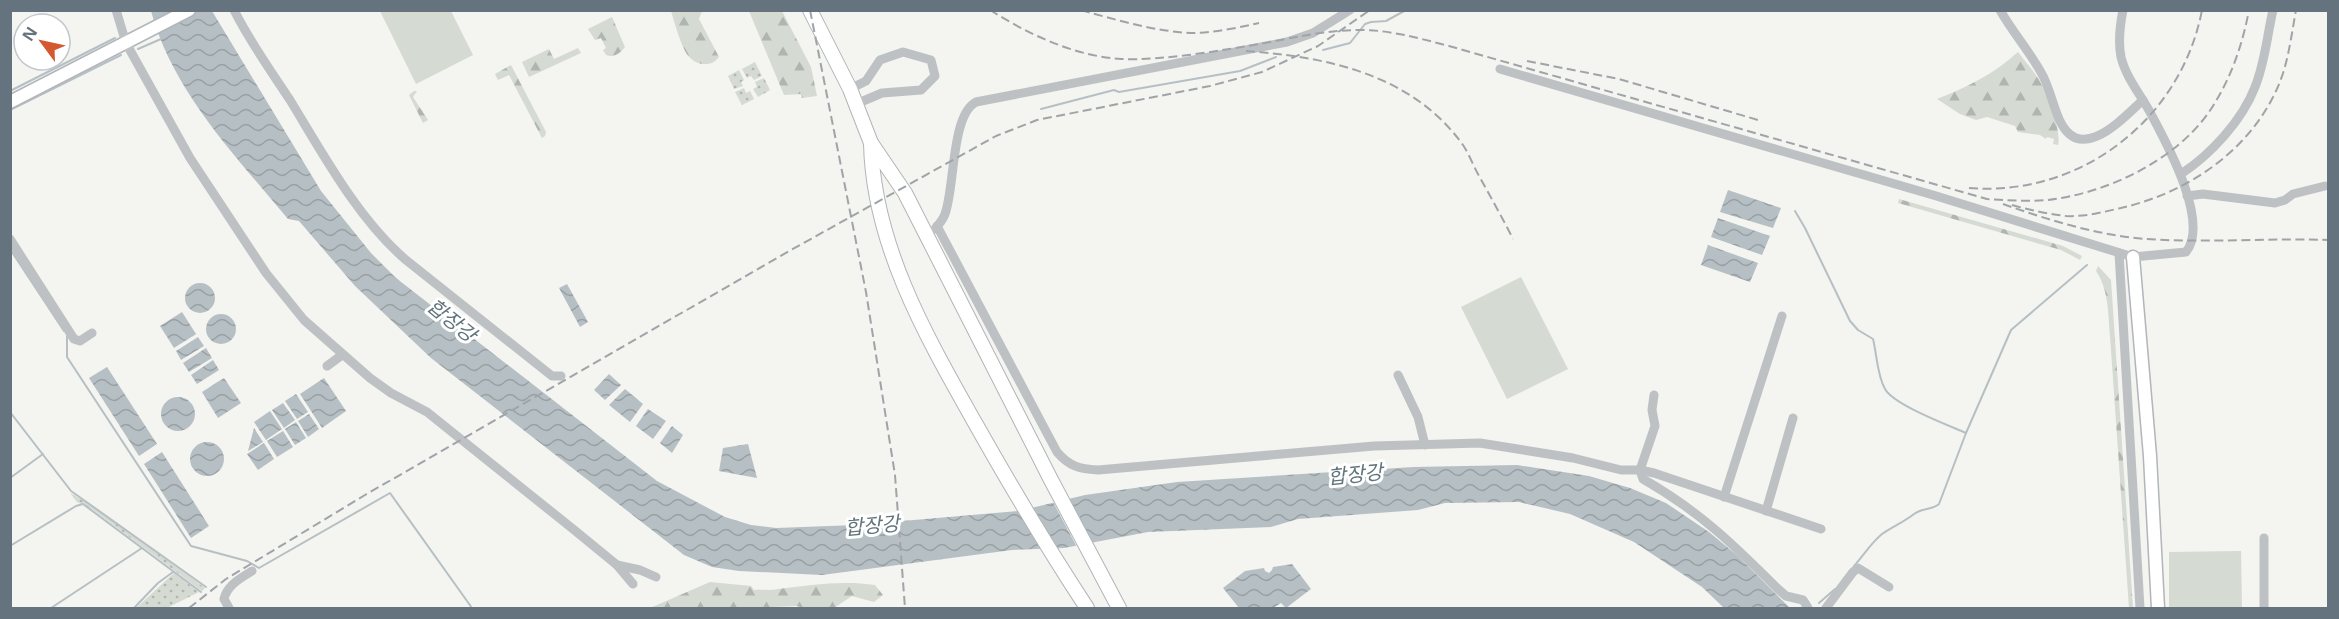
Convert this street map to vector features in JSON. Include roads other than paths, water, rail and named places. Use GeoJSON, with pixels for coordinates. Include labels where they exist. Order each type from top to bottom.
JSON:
{"type":"FeatureCollection","features":[{"type":"Feature","properties":{"kind":"main road"},"geometry":{"type":"LineString","coordinates":[[810,10],[850,89],[871,143],[905,194],[1119,609]]}},
{"type":"Feature","properties":{"kind":"main road"},"geometry":{"type":"LineString","coordinates":[[871,143],[874,192],[912,304],[948,375],[1012,489],[1087,609]]}},
{"type":"Feature","properties":{"kind":"street"},"geometry":{"type":"LineString","coordinates":[[116,10],[126,43],[190,159],[266,273],[303,320],[342,355],[391,393],[427,412],[617,565],[633,584]]}},
{"type":"Feature","properties":{"kind":"street"},"geometry":{"type":"LineString","coordinates":[[10,102],[189,10]]}},
{"type":"Feature","properties":{"kind":"street"},"geometry":{"type":"LineString","coordinates":[[234,10],[335,172],[368,220],[386,241],[406,260],[552,376],[561,376]]}},
{"type":"Feature","properties":{"kind":"street"},"geometry":{"type":"LineString","coordinates":[[928,238],[946,212],[962,120],[966,110],[976,102],[1287,42],[1313,33],[1350,10]]}},
{"type":"Feature","properties":{"kind":"street"},"geometry":{"type":"LineString","coordinates":[[2000,10],[2038,67],[2060,120],[2074,136],[2089,140],[2099,137],[2143,100]]}},
{"type":"Feature","properties":{"kind":"street"},"geometry":{"type":"LineString","coordinates":[[1500,69],[1933,195],[2133,257],[2186,252],[2193,240],[2193,220],[2187,196],[2181,174],[2127,74],[2121,56],[2120,31],[2123,10]]}},
{"type":"Feature","properties":{"kind":"street"},"geometry":{"type":"LineString","coordinates":[[2181,174],[2219,140],[2250,99],[2260,74],[2273,10]]}},
{"type":"Feature","properties":{"kind":"street"},"geometry":{"type":"LineString","coordinates":[[850,89],[866,81],[880,60],[903,52],[931,60],[935,76],[921,90],[882,93],[856,105]]}},
{"type":"Feature","properties":{"kind":"street"},"geometry":{"type":"LineString","coordinates":[[2187,196],[2203,194],[2274,203],[2294,194],[2325,186]]}},
{"type":"Feature","properties":{"kind":"street"},"geometry":{"type":"LineString","coordinates":[[937,226],[1057,452],[1066,463],[1074,467],[1098,470],[1374,446],[1480,443],[1574,458],[1620,470],[1640,470],[1821,529]]}},
{"type":"Feature","properties":{"kind":"street"},"geometry":{"type":"LineString","coordinates":[[10,239],[74,339],[80,341],[92,333]]}},
{"type":"Feature","properties":{"kind":"street"},"geometry":{"type":"LineString","coordinates":[[2119,253],[2140,609]]}},
{"type":"Feature","properties":{"kind":"street"},"geometry":{"type":"LineString","coordinates":[[2133,257],[2150,456],[2158,609]]}},
{"type":"Feature","properties":{"kind":"street"},"geometry":{"type":"LineString","coordinates":[[1724,496],[1782,316]]}},
{"type":"Feature","properties":{"kind":"street"},"geometry":{"type":"LineString","coordinates":[[327,366],[342,355]]}},
{"type":"Feature","properties":{"kind":"street"},"geometry":{"type":"LineString","coordinates":[[1398,375],[1418,417],[1425,445]]}},
{"type":"Feature","properties":{"kind":"street"},"geometry":{"type":"LineString","coordinates":[[1654,395],[1652,410],[1655,426],[1640,470],[1643,479],[1677,499],[1704,519],[1726,537],[1786,596],[1803,600],[1808,609]]}},
{"type":"Feature","properties":{"kind":"street"},"geometry":{"type":"LineString","coordinates":[[1767,511],[1793,418]]}},
{"type":"Feature","properties":{"kind":"street"},"geometry":{"type":"LineString","coordinates":[[2264,538],[2264,609]]}},
{"type":"Feature","properties":{"kind":"street"},"geometry":{"type":"LineString","coordinates":[[617,565],[640,570],[656,577]]}},
{"type":"Feature","properties":{"kind":"street"},"geometry":{"type":"LineString","coordinates":[[1826,609],[1858,568],[1889,588]]}},
{"type":"Feature","properties":{"kind":"street"},"geometry":{"type":"LineString","coordinates":[[229,609],[224,599],[225,592],[252,571]]}},
{"type":"Feature","properties":{"kind":"water","name":"합장강"},"geometry":{"type":"Polygon","coordinates":[[[151,11],[212,11],[321,191],[371,253],[396,278],[657,481],[725,517],[751,525],[776,528],[856,525],[1019,511],[1085,495],[1177,482],[1413,467],[1517,465],[1589,476],[1630,488],[1666,503],[1709,532],[1738,556],[1790,608],[1724,608],[1702,587],[1634,542],[1570,514],[1519,502],[1445,503],[1418,510],[1298,519],[1271,527],[1148,532],[1064,548],[1012,550],[822,575],[739,571],[712,567],[684,555],[431,358],[355,286],[299,221],[288,219],[208,121],[174,69],[151,11]]]}},
{"type":"Feature","properties":{"kind":"water"},"geometry":{"type":"Polygon","coordinates":[[[1728,190],[1781,208],[1773,228],[1720,212],[1728,190]]]}},
{"type":"Feature","properties":{"kind":"water"},"geometry":{"type":"Polygon","coordinates":[[[1718,218],[1770,236],[1762,255],[1711,237],[1718,218]]]}},
{"type":"Feature","properties":{"kind":"water"},"geometry":{"type":"Polygon","coordinates":[[[1708,245],[1758,263],[1750,282],[1701,265],[1708,245]]]}},
{"type":"Feature","properties":{"kind":"water"},"geometry":{"type":"Polygon","coordinates":[[[200,283],[206,284],[214,292],[214,304],[206,312],[200,313],[194,312],[186,304],[185,298],[186,292],[194,284],[200,283]]]}},
{"type":"Feature","properties":{"kind":"water"},"geometry":{"type":"Polygon","coordinates":[[[567,284],[588,322],[580,327],[559,288],[567,284]]]}},
{"type":"Feature","properties":{"kind":"water"},"geometry":{"type":"Polygon","coordinates":[[[182,312],[196,334],[174,348],[160,326],[182,312]]]}},
{"type":"Feature","properties":{"kind":"water"},"geometry":{"type":"Polygon","coordinates":[[[221,314],[227,315],[235,323],[235,335],[227,343],[221,344],[215,343],[207,335],[206,329],[207,323],[215,315],[221,314]]]}},
{"type":"Feature","properties":{"kind":"water"},"geometry":{"type":"Polygon","coordinates":[[[198,337],[204,346],[181,360],[176,351],[198,337]]]}},
{"type":"Feature","properties":{"kind":"water"},"geometry":{"type":"Polygon","coordinates":[[[206,348],[212,358],[189,372],[183,363],[206,348]]]}},
{"type":"Feature","properties":{"kind":"water"},"geometry":{"type":"Polygon","coordinates":[[[213,360],[219,370],[197,384],[191,375],[213,360]]]}},
{"type":"Feature","properties":{"kind":"water"},"geometry":{"type":"Polygon","coordinates":[[[107,367],[157,444],[139,456],[89,378],[107,367]]]}},
{"type":"Feature","properties":{"kind":"water"},"geometry":{"type":"Polygon","coordinates":[[[609,374],[621,385],[605,400],[594,390],[609,374]]]}},
{"type":"Feature","properties":{"kind":"water"},"geometry":{"type":"Polygon","coordinates":[[[224,378],[241,403],[218,418],[202,392],[224,378]]]}},
{"type":"Feature","properties":{"kind":"water"},"geometry":{"type":"Polygon","coordinates":[[[324,378],[346,411],[322,428],[300,394],[324,378]]]}},
{"type":"Feature","properties":{"kind":"water"},"geometry":{"type":"Polygon","coordinates":[[[625,389],[643,404],[630,422],[609,405],[625,389]]]}},
{"type":"Feature","properties":{"kind":"water"},"geometry":{"type":"Polygon","coordinates":[[[296,394],[308,412],[297,419],[285,401],[296,394]]]}},
{"type":"Feature","properties":{"kind":"water"},"geometry":{"type":"Polygon","coordinates":[[[178,397],[190,402],[195,414],[190,426],[178,431],[166,426],[161,414],[166,402],[178,397]]]}},
{"type":"Feature","properties":{"kind":"water"},"geometry":{"type":"Polygon","coordinates":[[[283,403],[295,420],[284,428],[272,410],[283,403]]]}},
{"type":"Feature","properties":{"kind":"water"},"geometry":{"type":"Polygon","coordinates":[[[648,409],[666,421],[653,439],[636,426],[648,409]]]}},
{"type":"Feature","properties":{"kind":"water"},"geometry":{"type":"Polygon","coordinates":[[[270,411],[282,429],[266,440],[254,422],[270,411]]]}},
{"type":"Feature","properties":{"kind":"water"},"geometry":{"type":"Polygon","coordinates":[[[309,414],[319,429],[308,437],[298,421],[309,414]]]}},
{"type":"Feature","properties":{"kind":"water"},"geometry":{"type":"Polygon","coordinates":[[[296,422],[306,438],[295,445],[285,429],[296,422]]]}},
{"type":"Feature","properties":{"kind":"water"},"geometry":{"type":"Polygon","coordinates":[[[672,426],[683,435],[672,453],[660,443],[672,426]]]}},
{"type":"Feature","properties":{"kind":"water"},"geometry":{"type":"Polygon","coordinates":[[[254,428],[263,442],[248,451],[254,428]]]}},
{"type":"Feature","properties":{"kind":"water"},"geometry":{"type":"Polygon","coordinates":[[[283,431],[293,447],[277,457],[267,441],[283,431]]]}},
{"type":"Feature","properties":{"kind":"water"},"geometry":{"type":"Polygon","coordinates":[[[207,442],[219,447],[224,459],[219,471],[207,476],[195,471],[190,459],[195,447],[207,442]]]}},
{"type":"Feature","properties":{"kind":"water"},"geometry":{"type":"Polygon","coordinates":[[[264,443],[274,459],[258,470],[247,454],[264,443]]]}},
{"type":"Feature","properties":{"kind":"water"},"geometry":{"type":"Polygon","coordinates":[[[748,444],[757,478],[719,471],[723,448],[748,444]]]}},
{"type":"Feature","properties":{"kind":"water"},"geometry":{"type":"Polygon","coordinates":[[[162,452],[209,526],[191,538],[144,464],[162,452]]]}},
{"type":"Feature","properties":{"kind":"water"},"geometry":{"type":"Polygon","coordinates":[[[1292,564],[1311,589],[1286,608],[1281,603],[1273,608],[1239,608],[1223,588],[1245,571],[1264,568],[1269,573],[1273,567],[1292,564]]]}},
{"type":"Feature","properties":{"kind":"waterway"},"geometry":{"type":"LineString","coordinates":[[1323,50],[1350,43],[1365,24],[1386,21],[1406,10]]}},
{"type":"Feature","properties":{"kind":"waterway"},"geometry":{"type":"LineString","coordinates":[[10,91],[115,38]]}},
{"type":"Feature","properties":{"kind":"waterway"},"geometry":{"type":"LineString","coordinates":[[138,49],[161,39]]}},
{"type":"Feature","properties":{"kind":"waterway"},"geometry":{"type":"LineString","coordinates":[[10,110],[121,55]]}},
{"type":"Feature","properties":{"kind":"waterway"},"geometry":{"type":"LineString","coordinates":[[1041,109],[1114,90],[1119,92],[1240,71],[1276,57]]}},
{"type":"Feature","properties":{"kind":"waterway"},"geometry":{"type":"LineString","coordinates":[[1795,211],[1850,321],[1858,330],[1873,339],[1885,389],[1899,402],[1910,408],[1966,433]]}},
{"type":"Feature","properties":{"kind":"waterway"},"geometry":{"type":"LineString","coordinates":[[10,249],[64,331]]}},
{"type":"Feature","properties":{"kind":"waterway"},"geometry":{"type":"LineString","coordinates":[[1854,566],[1882,534],[1917,512],[1939,504],[1966,433],[2011,330],[2087,265]]}},
{"type":"Feature","properties":{"kind":"waterway"},"geometry":{"type":"LineString","coordinates":[[67,336],[67,357],[191,546],[247,561],[259,568],[390,493],[472,608]]}},
{"type":"Feature","properties":{"kind":"waterway"},"geometry":{"type":"LineString","coordinates":[[10,412],[71,491],[206,587]]}},
{"type":"Feature","properties":{"kind":"waterway"},"geometry":{"type":"LineString","coordinates":[[10,478],[43,454]]}},
{"type":"Feature","properties":{"kind":"waterway"},"geometry":{"type":"LineString","coordinates":[[10,546],[83,504],[201,592]]}},
{"type":"Feature","properties":{"kind":"waterway"},"geometry":{"type":"LineString","coordinates":[[51,608],[142,548]]}},
{"type":"Feature","properties":{"kind":"waterway"},"geometry":{"type":"LineString","coordinates":[[134,608],[158,583],[173,572]]}},
{"type":"Feature","properties":{"kind":"waterway"},"geometry":{"type":"LineString","coordinates":[[1819,603],[1835,589]]}},
{"type":"Feature","properties":{"kind":"railway"},"geometry":{"type":"LineString","coordinates":[[810,10],[866,292],[895,475],[905,608]]}},
{"type":"Feature","properties":{"kind":"railway"},"geometry":{"type":"LineString","coordinates":[[990,10],[1036,35],[1069,49],[1121,59],[1193,54],[1344,31],[1367,30],[1402,35],[1449,46],[1987,199],[2032,201],[2069,197],[2092,191],[2137,172],[2178,146],[2209,112],[2223,88],[2239,50],[2249,10]]}},
{"type":"Feature","properties":{"kind":"railway"},"geometry":{"type":"LineString","coordinates":[[1081,10],[1176,32],[1216,31],[1259,23]]}},
{"type":"Feature","properties":{"kind":"railway"},"geometry":{"type":"LineString","coordinates":[[189,608],[226,579],[365,495],[791,250],[996,136],[1037,120],[1210,86],[1262,72],[1318,46],[1370,10]]}},
{"type":"Feature","properties":{"kind":"railway"},"geometry":{"type":"LineString","coordinates":[[1969,188],[2010,187],[2049,179],[2086,165],[2119,144],[2148,117],[2172,85],[2191,50],[2202,10]]}},
{"type":"Feature","properties":{"kind":"railway"},"geometry":{"type":"LineString","coordinates":[[2012,205],[2066,216],[2094,214],[2145,201],[2169,192],[2212,167],[2249,133],[2264,113],[2276,91],[2286,62],[2296,10]]}},
{"type":"Feature","properties":{"kind":"railway"},"geometry":{"type":"LineString","coordinates":[[1246,51],[1307,58],[1337,65],[1366,74],[1419,101],[1442,121],[1463,145],[1513,239]]}},
{"type":"Feature","properties":{"kind":"railway"},"geometry":{"type":"LineString","coordinates":[[1527,61],[1619,79],[1758,120]]}},
{"type":"Feature","properties":{"kind":"railway"},"geometry":{"type":"LineString","coordinates":[[2003,204],[2073,226],[2145,239],[2328,240]]}}]}
